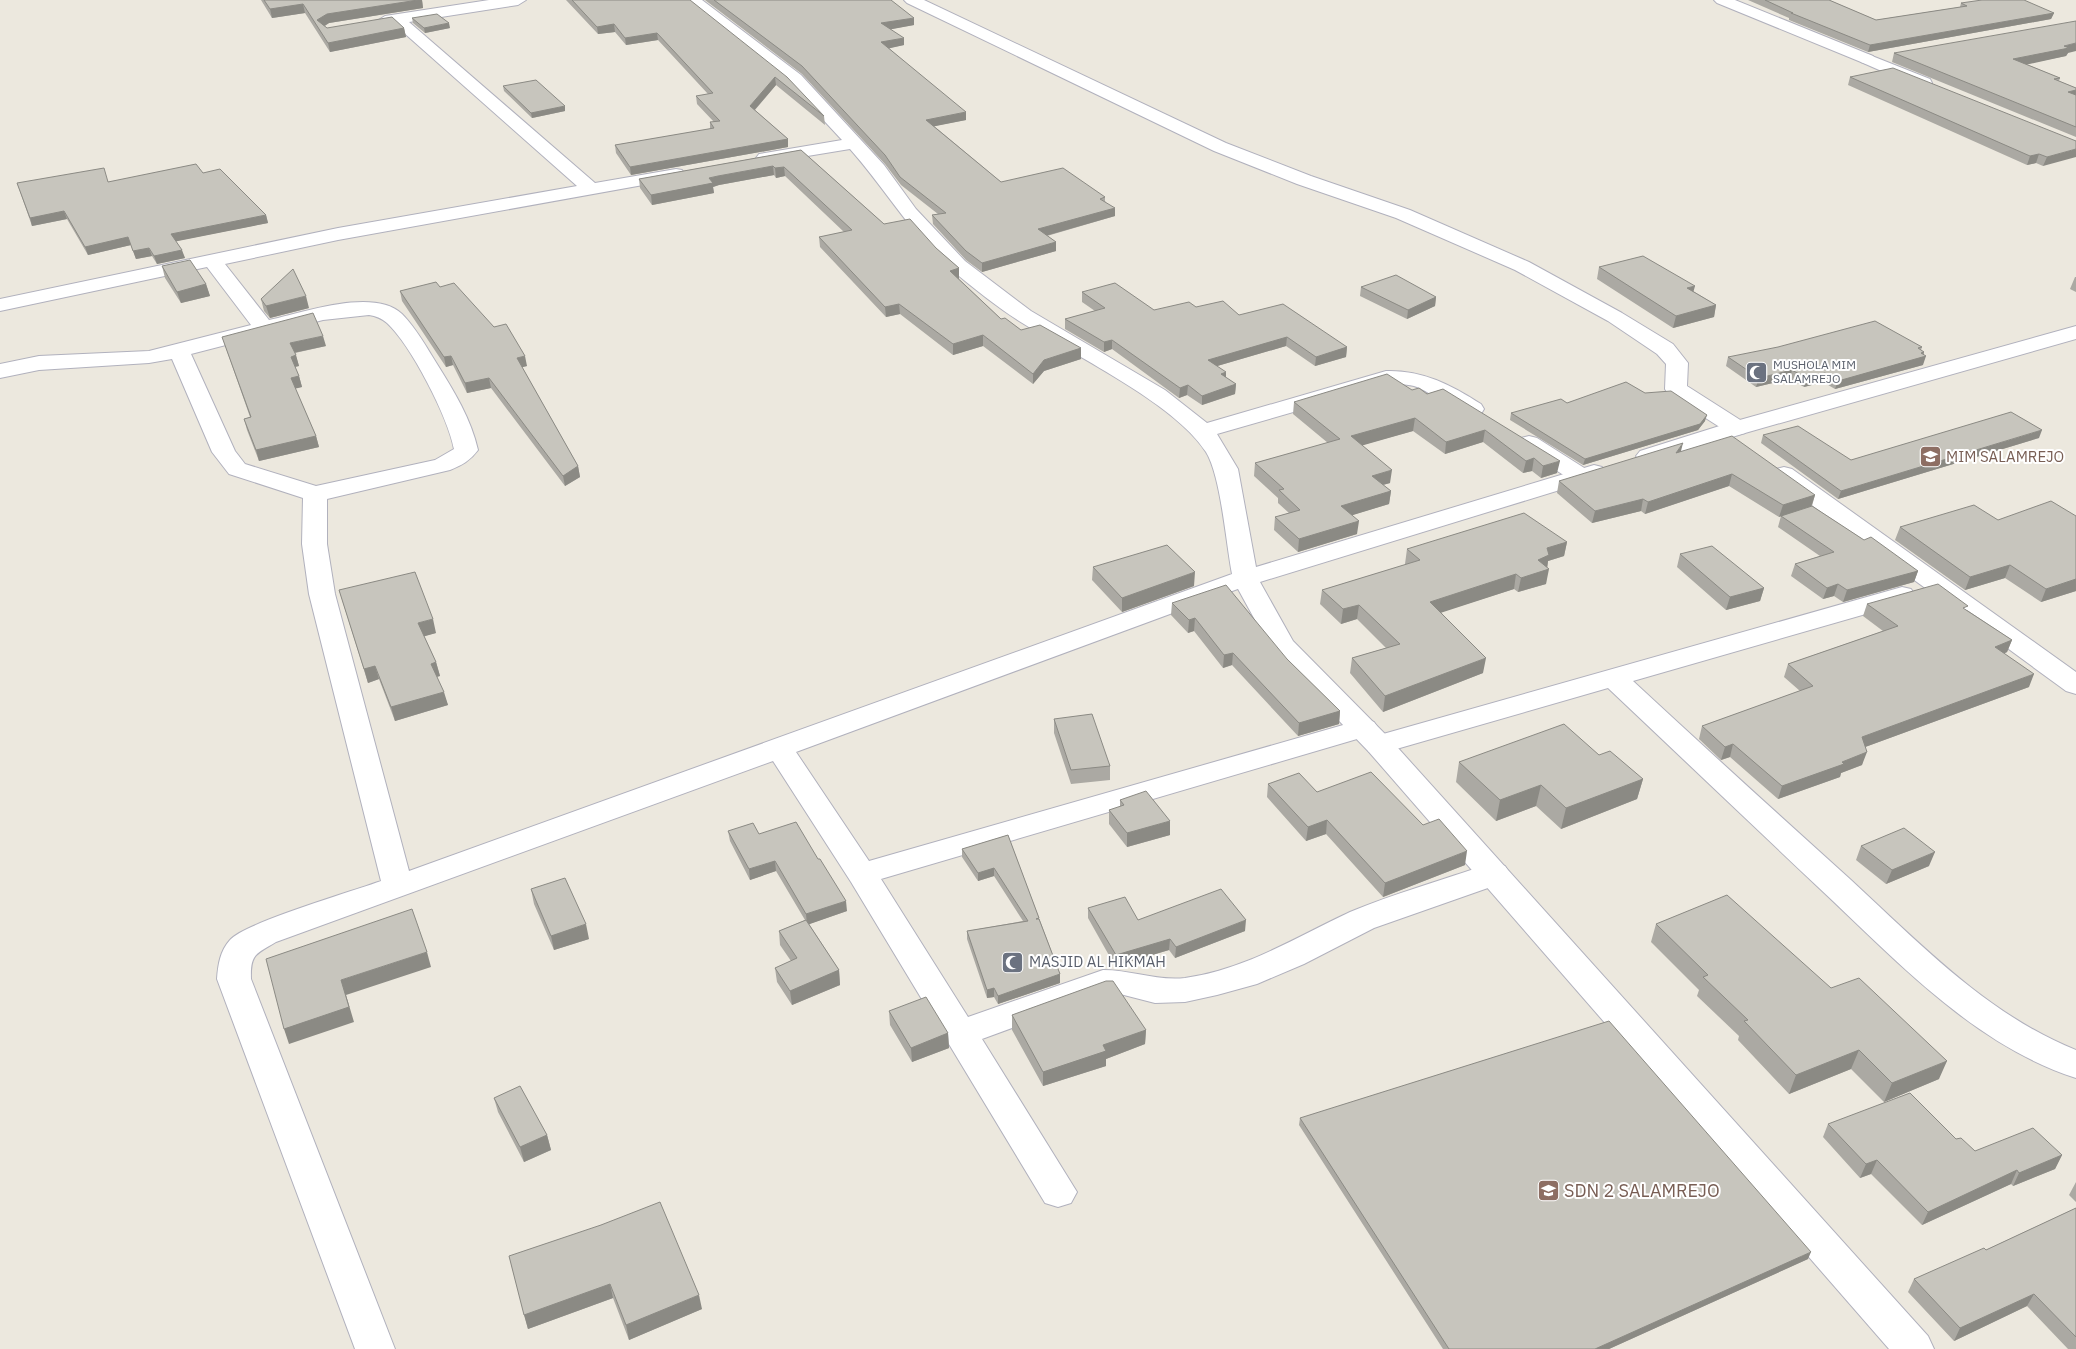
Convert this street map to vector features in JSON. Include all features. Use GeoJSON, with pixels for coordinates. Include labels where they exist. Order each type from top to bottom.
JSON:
{"type":"FeatureCollection","features":[{"type":"Feature","properties":{"kind":"street"},"geometry":{"type":"LineString","coordinates":[[368,24],[518,0]]}},
{"type":"Feature","properties":{"kind":"street"},"geometry":{"type":"LineString","coordinates":[[693,0],[795,78],[878,169],[909,213],[958,265],[1024,315],[1075,348],[1157,395],[1203,431],[1219,454],[1226,469],[1245,578],[1282,644],[1372,737],[1914,1349]]}},
{"type":"Feature","properties":{"kind":"street"},"geometry":{"type":"LineString","coordinates":[[912,0],[1220,147],[1304,180],[1403,214],[1522,266],[1615,317],[1665,349],[1677,363],[1676,389],[1744,442],[2076,685]]}},
{"type":"Feature","properties":{"kind":"street"},"geometry":{"type":"LineString","coordinates":[[1722,0],[1940,89]]}},
{"type":"Feature","properties":{"kind":"street"},"geometry":{"type":"LineString","coordinates":[[397,19],[591,189]]}},
{"type":"Feature","properties":{"kind":"street"},"geometry":{"type":"LineString","coordinates":[[1867,59],[1896,54]]}},
{"type":"Feature","properties":{"kind":"street"},"geometry":{"type":"LineString","coordinates":[[750,161],[855,143]]}},
{"type":"Feature","properties":{"kind":"street"},"geometry":{"type":"LineString","coordinates":[[0,305],[338,234],[693,171]]}},
{"type":"Feature","properties":{"kind":"street"},"geometry":{"type":"LineString","coordinates":[[212,260],[264,328]]}},
{"type":"Feature","properties":{"kind":"street"},"geometry":{"type":"LineString","coordinates":[[0,371],[39,363],[149,357],[179,351],[264,328],[348,310],[369,309],[383,311],[395,319],[440,388],[465,438],[466,450],[458,458],[442,465],[315,494],[237,469],[224,452],[179,351]]}},
{"type":"Feature","properties":{"kind":"street"},"geometry":{"type":"LineString","coordinates":[[375,1349],[234,979],[234,962],[242,947],[265,934],[1245,578],[1622,463],[1744,442],[2076,332]]}},
{"type":"Feature","properties":{"kind":"street"},"geometry":{"type":"LineString","coordinates":[[1203,431],[1386,378],[1403,376],[1433,384],[1581,476]]}},
{"type":"Feature","properties":{"kind":"street"},"geometry":{"type":"LineString","coordinates":[[315,494],[313,514],[320,573],[335,646],[398,887]]}},
{"type":"Feature","properties":{"kind":"street"},"geometry":{"type":"LineString","coordinates":[[862,874],[1372,737],[1612,677],[1938,585]]}},
{"type":"Feature","properties":{"kind":"street"},"geometry":{"type":"LineString","coordinates":[[1612,677],[1934,976],[1998,1026],[2047,1053],[2076,1065]]}},
{"type":"Feature","properties":{"kind":"street"},"geometry":{"type":"LineString","coordinates":[[779,748],[862,874],[1058,1192]]}},
{"type":"Feature","properties":{"kind":"street"},"geometry":{"type":"LineString","coordinates":[[960,1033],[1102,982],[1120,982],[1154,992],[1184,990],[1245,975],[1292,956],[1363,920],[1494,874]]}},
{"type":"Feature","properties":{"kind":"building"},"geometry":{"type":"Polygon","coordinates":[[[264,0],[418,0],[327,14],[317,20],[327,28],[392,17],[404,28],[328,43],[303,4],[270,9],[264,0]]]}},
{"type":"Feature","properties":{"kind":"building"},"geometry":{"type":"Polygon","coordinates":[[[572,0],[690,0],[787,77],[824,116],[775,77],[750,106],[788,139],[630,167],[615,145],[714,128],[710,122],[720,121],[696,96],[713,93],[657,33],[625,38],[614,24],[597,27],[572,0]]]}},
{"type":"Feature","properties":{"kind":"building"},"geometry":{"type":"Polygon","coordinates":[[[714,0],[891,0],[914,18],[881,23],[904,38],[881,42],[966,112],[926,120],[1001,182],[1063,168],[1105,197],[1100,199],[1115,208],[1038,229],[1056,242],[982,263],[966,251],[932,215],[946,213],[900,177],[885,155],[802,66],[714,0]]]}},
{"type":"Feature","properties":{"kind":"building"},"geometry":{"type":"Polygon","coordinates":[[[1765,0],[1829,0],[1876,20],[1967,6],[1961,3],[1982,0],[2024,0],[2054,13],[1870,45],[1791,13],[1793,13],[1765,0]]]}},
{"type":"Feature","properties":{"kind":"building"},"geometry":{"type":"Polygon","coordinates":[[[437,14],[449,23],[424,28],[412,18],[437,14]]]}},
{"type":"Feature","properties":{"kind":"building"},"geometry":{"type":"Polygon","coordinates":[[[2076,21],[2076,43],[2064,46],[2069,48],[2013,59],[2060,78],[2054,79],[2076,88],[2076,90],[2068,92],[2076,95],[2076,127],[1894,53],[2076,21]]]}},
{"type":"Feature","properties":{"kind":"building"},"geometry":{"type":"Polygon","coordinates":[[[1893,68],[2076,141],[2076,149],[2047,157],[2039,154],[2030,156],[1850,77],[1893,68]]]}},
{"type":"Feature","properties":{"kind":"building"},"geometry":{"type":"Polygon","coordinates":[[[536,80],[565,106],[531,113],[503,86],[536,80]]]}},
{"type":"Feature","properties":{"kind":"building"},"geometry":{"type":"Polygon","coordinates":[[[801,150],[884,224],[910,219],[936,248],[959,268],[950,271],[1001,319],[1005,318],[1021,330],[1040,325],[1081,348],[1044,360],[1033,374],[983,335],[953,344],[899,304],[885,307],[819,237],[852,230],[784,167],[775,168],[773,166],[718,176],[709,178],[713,183],[651,195],[639,179],[801,150]]]}},
{"type":"Feature","properties":{"kind":"building"},"geometry":{"type":"Polygon","coordinates":[[[196,164],[203,173],[220,169],[266,215],[171,234],[182,250],[154,256],[149,248],[133,251],[128,237],[85,247],[64,211],[30,218],[17,183],[104,168],[108,182],[196,164]]]}},
{"type":"Feature","properties":{"kind":"building"},"geometry":{"type":"Polygon","coordinates":[[[1643,256],[1695,286],[1687,288],[1716,305],[1676,316],[1599,267],[1643,256]]]}},
{"type":"Feature","properties":{"kind":"building"},"geometry":{"type":"Polygon","coordinates":[[[190,260],[206,284],[177,292],[162,266],[190,260]]]}},
{"type":"Feature","properties":{"kind":"building"},"geometry":{"type":"Polygon","coordinates":[[[293,269],[306,296],[266,306],[261,299],[293,269]]]}},
{"type":"Feature","properties":{"kind":"building"},"geometry":{"type":"Polygon","coordinates":[[[1396,275],[1436,297],[1408,310],[1361,287],[1396,275]]]}},
{"type":"Feature","properties":{"kind":"building"},"geometry":{"type":"Polygon","coordinates":[[[436,282],[440,287],[454,283],[494,327],[506,324],[525,356],[517,358],[578,466],[563,476],[489,378],[465,383],[451,356],[444,357],[400,291],[436,282]]]}},
{"type":"Feature","properties":{"kind":"building"},"geometry":{"type":"Polygon","coordinates":[[[1115,283],[1154,310],[1189,302],[1196,307],[1223,301],[1239,315],[1283,304],[1347,347],[1316,357],[1287,337],[1208,360],[1226,372],[1221,374],[1236,384],[1202,396],[1188,385],[1180,388],[1112,340],[1104,342],[1065,319],[1105,308],[1082,292],[1115,283]]]}},
{"type":"Feature","properties":{"kind":"building"},"geometry":{"type":"Polygon","coordinates":[[[313,313],[323,336],[290,343],[296,355],[291,357],[299,376],[291,378],[316,436],[256,450],[244,419],[251,417],[222,337],[313,313]]]}},
{"type":"Feature","properties":{"kind":"building"},"geometry":{"type":"Polygon","coordinates":[[[1875,321],[1922,347],[1918,348],[1926,356],[1838,381],[1825,373],[1806,378],[1792,370],[1759,378],[1728,357],[1778,347],[1875,321]]]}},
{"type":"Feature","properties":{"kind":"building"},"geometry":{"type":"Polygon","coordinates":[[[1387,374],[1412,390],[1419,388],[1427,394],[1443,389],[1560,461],[1543,466],[1534,458],[1526,461],[1485,430],[1446,442],[1415,418],[1351,436],[1392,470],[1372,476],[1391,491],[1341,506],[1359,521],[1299,539],[1275,517],[1300,510],[1279,490],[1284,489],[1255,463],[1340,439],[1294,402],[1387,374]]]}},
{"type":"Feature","properties":{"kind":"building"},"geometry":{"type":"Polygon","coordinates":[[[1626,382],[1645,393],[1671,391],[1707,415],[1700,424],[1585,459],[1511,413],[1561,399],[1567,403],[1626,382]]]}},
{"type":"Feature","properties":{"kind":"building"},"geometry":{"type":"Polygon","coordinates":[[[2011,412],[2042,430],[1841,491],[1763,435],[1798,426],[1851,460],[2011,412]]]}},
{"type":"Feature","properties":{"kind":"building"},"geometry":{"type":"Polygon","coordinates":[[[1732,436],[1815,495],[1783,505],[1732,474],[1648,502],[1643,499],[1595,511],[1559,481],[1683,443],[1676,453],[1732,436]]]}},
{"type":"Feature","properties":{"kind":"building"},"geometry":{"type":"Polygon","coordinates":[[[2051,501],[2076,516],[2076,579],[2046,589],[2010,565],[1970,577],[1900,527],[1974,505],[1998,520],[2051,501]]]}},
{"type":"Feature","properties":{"kind":"building"},"geometry":{"type":"Polygon","coordinates":[[[1812,506],[1864,540],[1871,537],[1918,571],[1847,590],[1838,584],[1827,588],[1795,564],[1834,552],[1781,516],[1812,506]]]}},
{"type":"Feature","properties":{"kind":"building"},"geometry":{"type":"Polygon","coordinates":[[[1524,513],[1567,542],[1547,548],[1549,555],[1538,560],[1549,569],[1521,578],[1516,574],[1430,602],[1486,658],[1385,696],[1352,658],[1400,644],[1359,605],[1343,609],[1322,590],[1420,560],[1407,549],[1524,513]]]}},
{"type":"Feature","properties":{"kind":"building"},"geometry":{"type":"Polygon","coordinates":[[[1167,545],[1195,572],[1122,598],[1093,567],[1167,545]]]}},
{"type":"Feature","properties":{"kind":"building"},"geometry":{"type":"Polygon","coordinates":[[[1712,546],[1764,588],[1730,597],[1680,554],[1712,546]]]}},
{"type":"Feature","properties":{"kind":"building"},"geometry":{"type":"Polygon","coordinates":[[[415,572],[433,619],[418,623],[436,662],[431,664],[444,692],[391,707],[375,666],[364,669],[339,590],[415,572]]]}},
{"type":"Feature","properties":{"kind":"building"},"geometry":{"type":"Polygon","coordinates":[[[1938,584],[1968,606],[1963,608],[2012,640],[1995,647],[2034,674],[1862,737],[1867,752],[1842,762],[1844,764],[1782,786],[1733,744],[1725,747],[1702,726],[1813,686],[1788,664],[1898,626],[1867,604],[1938,584]]]}},
{"type":"Feature","properties":{"kind":"building"},"geometry":{"type":"Polygon","coordinates":[[[1226,585],[1287,659],[1340,711],[1299,723],[1233,653],[1224,655],[1195,618],[1189,620],[1172,603],[1226,585]]]}},
{"type":"Feature","properties":{"kind":"building"},"geometry":{"type":"Polygon","coordinates":[[[1092,714],[1110,766],[1071,770],[1054,719],[1092,714]]]}},
{"type":"Feature","properties":{"kind":"building"},"geometry":{"type":"Polygon","coordinates":[[[1564,724],[1599,755],[1610,751],[1643,779],[1566,808],[1541,785],[1500,800],[1459,762],[1564,724]]]}},
{"type":"Feature","properties":{"kind":"building"},"geometry":{"type":"Polygon","coordinates":[[[1371,772],[1423,825],[1439,819],[1467,851],[1385,883],[1327,820],[1308,827],[1268,784],[1299,773],[1317,792],[1371,772]]]}},
{"type":"Feature","properties":{"kind":"building"},"geometry":{"type":"Polygon","coordinates":[[[1146,791],[1170,821],[1127,833],[1109,810],[1124,805],[1120,800],[1146,791]]]}},
{"type":"Feature","properties":{"kind":"building"},"geometry":{"type":"Polygon","coordinates":[[[796,822],[846,901],[806,914],[775,861],[749,869],[728,831],[753,823],[759,834],[796,822]]]}},
{"type":"Feature","properties":{"kind":"building"},"geometry":{"type":"Polygon","coordinates":[[[1904,828],[1935,852],[1892,870],[1861,846],[1904,828]]]}},
{"type":"Feature","properties":{"kind":"building"},"geometry":{"type":"Polygon","coordinates":[[[1008,835],[1039,918],[1036,919],[1039,919],[1060,974],[998,996],[994,988],[987,990],[967,931],[1028,921],[994,868],[978,873],[962,849],[1008,835]]]}},
{"type":"Feature","properties":{"kind":"building"},"geometry":{"type":"Polygon","coordinates":[[[565,878],[586,924],[551,936],[531,889],[565,878]]]}},
{"type":"Feature","properties":{"kind":"building"},"geometry":{"type":"Polygon","coordinates":[[[1221,889],[1246,920],[1176,947],[1170,939],[1116,955],[1088,908],[1125,897],[1138,920],[1221,889]]]}},
{"type":"Feature","properties":{"kind":"building"},"geometry":{"type":"Polygon","coordinates":[[[1727,895],[1831,988],[1859,978],[1947,1061],[1892,1083],[1859,1050],[1796,1075],[1744,1021],[1748,1020],[1703,977],[1708,975],[1656,924],[1727,895]]]}},
{"type":"Feature","properties":{"kind":"building"},"geometry":{"type":"Polygon","coordinates":[[[412,909],[427,952],[341,980],[349,1007],[284,1029],[266,959],[412,909]]]}},
{"type":"Feature","properties":{"kind":"building"},"geometry":{"type":"Polygon","coordinates":[[[806,920],[839,970],[790,991],[775,968],[797,958],[779,931],[806,920]]]}},
{"type":"Feature","properties":{"kind":"building"},"geometry":{"type":"Polygon","coordinates":[[[1106,981],[1113,981],[1146,1030],[1103,1045],[1106,1051],[1043,1072],[1012,1015],[1106,981]]]}},
{"type":"Feature","properties":{"kind":"building"},"geometry":{"type":"Polygon","coordinates":[[[926,997],[948,1033],[911,1048],[889,1011],[926,997]]]}},
{"type":"Feature","properties":{"kind":"building","name":"SDN 2 SALAMREJO"},"geometry":{"type":"Polygon","coordinates":[[[1609,1021],[1811,1252],[1595,1349],[1449,1349],[1300,1118],[1609,1021]]]}},
{"type":"Feature","properties":{"kind":"building"},"geometry":{"type":"Polygon","coordinates":[[[520,1086],[547,1135],[520,1147],[494,1098],[520,1086]]]}},
{"type":"Feature","properties":{"kind":"building"},"geometry":{"type":"Polygon","coordinates":[[[1910,1093],[1956,1139],[1961,1138],[1975,1151],[2033,1128],[2062,1155],[2019,1173],[2017,1170],[1928,1212],[1877,1160],[1866,1164],[1828,1124],[1910,1093]]]}},
{"type":"Feature","properties":{"kind":"building"},"geometry":{"type":"Polygon","coordinates":[[[660,1202],[699,1295],[626,1325],[610,1284],[524,1315],[509,1256],[601,1225],[660,1202]]]}},
{"type":"Feature","properties":{"kind":"building"},"geometry":{"type":"Polygon","coordinates":[[[2076,1208],[2076,1337],[2034,1294],[1960,1328],[1914,1279],[1984,1248],[1986,1250],[2076,1208]]]}},
{"type":"Feature","properties":{"kind":"place","name":"MUSHOLA MIM SALAMREJO"},"geometry":{"type":"Point","coordinates":[1757,372]}},
{"type":"Feature","properties":{"kind":"place","name":"MIM SALAMREJO"},"geometry":{"type":"Point","coordinates":[1930,457]}},
{"type":"Feature","properties":{"kind":"place","name":"MASJID AL HIKMAH"},"geometry":{"type":"Point","coordinates":[1013,962]}},
{"type":"Feature","properties":{"kind":"place","name":"SDN 2 SALAMREJO"},"geometry":{"type":"Point","coordinates":[1548,1191]}}]}
